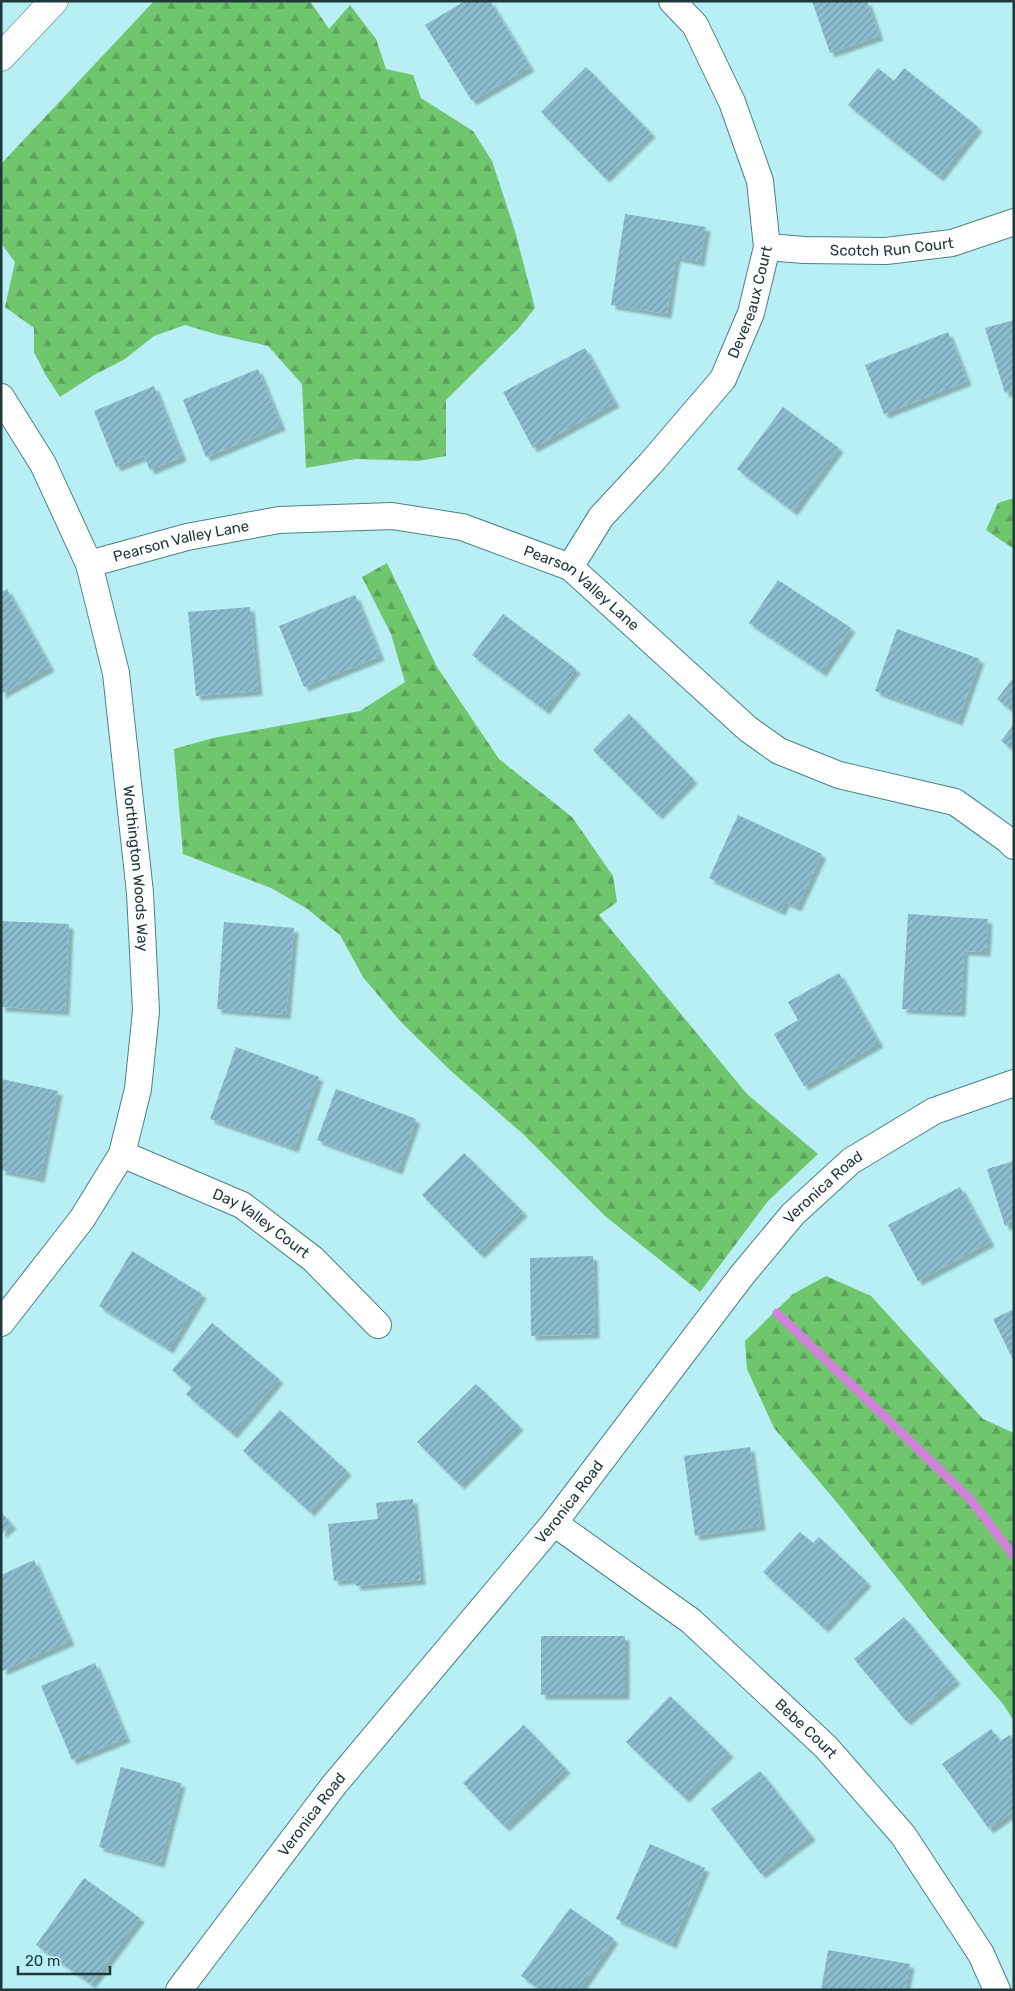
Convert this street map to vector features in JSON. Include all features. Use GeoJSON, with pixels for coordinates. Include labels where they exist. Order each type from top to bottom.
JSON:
{"type":"FeatureCollection","features":[{"type":"Feature","properties":{"kind":"street"},"geometry":{"type":"LineString","coordinates":[[1,57],[54,1]]}},
{"type":"Feature","properties":{"kind":"street","name":"Devereaux Court"},"geometry":{"type":"LineString","coordinates":[[570,567],[601,517],[651,463],[723,379],[751,313],[767,247],[760,181],[732,102],[695,26],[672,1]]}},
{"type":"Feature","properties":{"kind":"street","name":"Scotch Run Court"},"geometry":{"type":"LineString","coordinates":[[767,247],[804,250],[886,251],[952,243],[1014,222]]}},
{"type":"Feature","properties":{"kind":"street","name":"Worthington Woods Way"},"geometry":{"type":"LineString","coordinates":[[1,397],[43,464],[89,564],[116,673],[140,893],[146,1011],[138,1089],[122,1154],[82,1219],[1,1323]]}},
{"type":"Feature","properties":{"kind":"street","name":"Pearson Valley Lane"},"geometry":{"type":"LineString","coordinates":[[89,564],[187,538],[279,520],[392,516],[462,527],[570,567],[748,729],[779,752],[839,775],[955,802],[1014,846]]}},
{"type":"Feature","properties":{"kind":"street","name":"Veronica Road"},"geometry":{"type":"LineString","coordinates":[[179,1990],[334,1785],[554,1523],[743,1274],[793,1214],[851,1161],[934,1111],[1014,1083]]}},
{"type":"Feature","properties":{"kind":"street","name":"Day Valley Court"},"geometry":{"type":"LineString","coordinates":[[122,1154],[242,1205],[313,1259],[378,1325]]}},
{"type":"Feature","properties":{"kind":"street","name":"Bebe Court"},"geometry":{"type":"LineString","coordinates":[[554,1523],[691,1621],[826,1747],[903,1835],[981,1954],[997,1990]]}},
{"type":"Feature","properties":{"kind":"green space"},"geometry":{"type":"Polygon","coordinates":[[[154,1],[310,1],[329,29],[350,5],[376,39],[386,69],[413,75],[421,98],[473,131],[492,161],[515,231],[535,308],[518,329],[446,400],[446,456],[419,461],[356,459],[306,468],[302,384],[268,346],[185,325],[154,336],[125,359],[94,375],[60,397],[45,374],[34,352],[34,328],[5,307],[15,262],[1,243],[1,164],[154,1]]]}},
{"type":"Feature","properties":{"kind":"green space"},"geometry":{"type":"Polygon","coordinates":[[[1014,498],[1014,549],[986,530],[998,503],[1014,498]]]}},
{"type":"Feature","properties":{"kind":"green space"},"geometry":{"type":"Polygon","coordinates":[[[387,563],[437,667],[499,759],[572,817],[613,876],[617,902],[599,915],[747,1094],[818,1154],[768,1201],[700,1292],[605,1216],[523,1134],[451,1071],[400,1021],[363,977],[340,935],[306,908],[271,888],[183,854],[174,749],[213,738],[360,711],[405,682],[391,634],[362,577],[387,563]]]}},
{"type":"Feature","properties":{"kind":"green space"},"geometry":{"type":"Polygon","coordinates":[[[826,1276],[871,1296],[983,1419],[1014,1433],[1014,1721],[1003,1704],[934,1625],[839,1505],[774,1428],[747,1369],[745,1341],[793,1294],[826,1276]]]}},
{"type":"Feature","properties":{"kind":"building"},"geometry":{"type":"Polygon","coordinates":[[[465,1],[490,1],[530,67],[472,101],[425,25],[465,1]]]}},
{"type":"Feature","properties":{"kind":"building"},"geometry":{"type":"Polygon","coordinates":[[[812,1],[867,1],[879,36],[830,53],[812,1]]]}},
{"type":"Feature","properties":{"kind":"building"},"geometry":{"type":"Polygon","coordinates":[[[586,67],[651,133],[605,178],[541,112],[586,67]]]}},
{"type":"Feature","properties":{"kind":"building"},"geometry":{"type":"Polygon","coordinates":[[[878,68],[894,81],[904,68],[978,127],[939,177],[848,105],[878,68]]]}},
{"type":"Feature","properties":{"kind":"building"},"geometry":{"type":"Polygon","coordinates":[[[625,214],[706,227],[700,262],[676,257],[667,314],[611,305],[625,214]]]}},
{"type":"Feature","properties":{"kind":"building"},"geometry":{"type":"Polygon","coordinates":[[[1014,320],[1014,390],[1005,393],[985,328],[1014,320]]]}},
{"type":"Feature","properties":{"kind":"building"},"geometry":{"type":"Polygon","coordinates":[[[948,332],[967,381],[884,414],[865,365],[948,332]]]}},
{"type":"Feature","properties":{"kind":"building"},"geometry":{"type":"Polygon","coordinates":[[[585,348],[615,403],[533,448],[503,392],[585,348]]]}},
{"type":"Feature","properties":{"kind":"building"},"geometry":{"type":"Polygon","coordinates":[[[258,369],[281,426],[206,457],[183,400],[258,369]]]}},
{"type":"Feature","properties":{"kind":"building"},"geometry":{"type":"Polygon","coordinates":[[[154,386],[182,457],[150,470],[144,456],[116,467],[94,411],[154,386]]]}},
{"type":"Feature","properties":{"kind":"building"},"geometry":{"type":"Polygon","coordinates":[[[783,407],[839,448],[793,511],[737,469],[783,407]]]}},
{"type":"Feature","properties":{"kind":"building"},"geometry":{"type":"Polygon","coordinates":[[[778,580],[851,628],[822,672],[749,623],[778,580]]]}},
{"type":"Feature","properties":{"kind":"building"},"geometry":{"type":"Polygon","coordinates":[[[7,589],[50,667],[1,694],[1,592],[7,589]]]}},
{"type":"Feature","properties":{"kind":"building"},"geometry":{"type":"Polygon","coordinates":[[[355,595],[380,656],[304,687],[279,626],[355,595]]]}},
{"type":"Feature","properties":{"kind":"building"},"geometry":{"type":"Polygon","coordinates":[[[250,607],[258,691],[196,696],[188,612],[250,607]]]}},
{"type":"Feature","properties":{"kind":"building"},"geometry":{"type":"Polygon","coordinates":[[[503,614],[576,669],[545,710],[472,655],[503,614]]]}},
{"type":"Feature","properties":{"kind":"building"},"geometry":{"type":"Polygon","coordinates":[[[897,629],[980,659],[958,721],[875,691],[897,629]]]}},
{"type":"Feature","properties":{"kind":"building"},"geometry":{"type":"Polygon","coordinates":[[[1014,677],[1014,712],[997,699],[1014,677]]]}},
{"type":"Feature","properties":{"kind":"building"},"geometry":{"type":"Polygon","coordinates":[[[629,714],[693,779],[658,815],[593,750],[629,714]]]}},
{"type":"Feature","properties":{"kind":"building"},"geometry":{"type":"Polygon","coordinates":[[[1014,724],[1014,750],[1001,741],[1014,724]]]}},
{"type":"Feature","properties":{"kind":"building"},"geometry":{"type":"Polygon","coordinates":[[[738,815],[822,854],[797,907],[785,902],[781,911],[709,878],[738,815]]]}},
{"type":"Feature","properties":{"kind":"building"},"geometry":{"type":"Polygon","coordinates":[[[908,914],[988,919],[986,952],[964,951],[961,1012],[902,1009],[908,914]]]}},
{"type":"Feature","properties":{"kind":"building"},"geometry":{"type":"Polygon","coordinates":[[[1,921],[69,924],[65,1011],[1,1007],[1,921]]]}},
{"type":"Feature","properties":{"kind":"building"},"geometry":{"type":"Polygon","coordinates":[[[224,922],[294,928],[286,1015],[217,1009],[224,922]]]}},
{"type":"Feature","properties":{"kind":"building"},"geometry":{"type":"Polygon","coordinates":[[[839,973],[879,1043],[804,1086],[774,1034],[798,1020],[788,1002],[839,973]]]}},
{"type":"Feature","properties":{"kind":"building"},"geometry":{"type":"Polygon","coordinates":[[[236,1047],[319,1077],[294,1148],[210,1119],[236,1047]]]}},
{"type":"Feature","properties":{"kind":"building"},"geometry":{"type":"Polygon","coordinates":[[[1,1079],[58,1091],[40,1178],[1,1170],[1,1079]]]}},
{"type":"Feature","properties":{"kind":"building"},"geometry":{"type":"Polygon","coordinates":[[[336,1089],[416,1119],[398,1170],[317,1140],[336,1089]]]}},
{"type":"Feature","properties":{"kind":"building"},"geometry":{"type":"Polygon","coordinates":[[[464,1153],[523,1212],[480,1254],[422,1195],[464,1153]]]}},
{"type":"Feature","properties":{"kind":"building"},"geometry":{"type":"Polygon","coordinates":[[[1014,1161],[1014,1224],[1005,1226],[987,1169],[1014,1161]]]}},
{"type":"Feature","properties":{"kind":"building"},"geometry":{"type":"Polygon","coordinates":[[[960,1187],[990,1242],[918,1281],[888,1225],[960,1187]]]}},
{"type":"Feature","properties":{"kind":"building"},"geometry":{"type":"Polygon","coordinates":[[[132,1251],[202,1294],[169,1349],[99,1306],[132,1251]]]}},
{"type":"Feature","properties":{"kind":"building"},"geometry":{"type":"Polygon","coordinates":[[[593,1256],[595,1334],[531,1336],[530,1258],[593,1256]]]}},
{"type":"Feature","properties":{"kind":"building"},"geometry":{"type":"Polygon","coordinates":[[[1014,1309],[1014,1362],[993,1319],[1014,1309]]]}},
{"type":"Feature","properties":{"kind":"building"},"geometry":{"type":"Polygon","coordinates":[[[212,1323],[279,1379],[233,1434],[186,1394],[192,1387],[172,1370],[212,1323]]]}},
{"type":"Feature","properties":{"kind":"building"},"geometry":{"type":"Polygon","coordinates":[[[476,1384],[519,1426],[460,1485],[417,1442],[476,1384]]]}},
{"type":"Feature","properties":{"kind":"building"},"geometry":{"type":"Polygon","coordinates":[[[280,1410],[347,1471],[310,1512],[243,1451],[280,1410]]]}},
{"type":"Feature","properties":{"kind":"building"},"geometry":{"type":"Polygon","coordinates":[[[750,1447],[761,1526],[695,1536],[684,1456],[750,1447]]]}},
{"type":"Feature","properties":{"kind":"building"},"geometry":{"type":"Polygon","coordinates":[[[413,1499],[421,1580],[356,1586],[355,1579],[334,1581],[328,1524],[378,1519],[376,1503],[413,1499]]]}},
{"type":"Feature","properties":{"kind":"building"},"geometry":{"type":"Polygon","coordinates":[[[1,1512],[12,1525],[1,1534],[1,1512]]]}},
{"type":"Feature","properties":{"kind":"building"},"geometry":{"type":"Polygon","coordinates":[[[800,1532],[813,1543],[819,1537],[867,1582],[824,1628],[763,1572],[800,1532]]]}},
{"type":"Feature","properties":{"kind":"building"},"geometry":{"type":"Polygon","coordinates":[[[34,1560],[70,1641],[2,1671],[1,1575],[34,1560]]]}},
{"type":"Feature","properties":{"kind":"building"},"geometry":{"type":"Polygon","coordinates":[[[904,1617],[956,1680],[906,1721],[854,1659],[904,1617]]]}},
{"type":"Feature","properties":{"kind":"building"},"geometry":{"type":"Polygon","coordinates":[[[541,1636],[625,1636],[625,1695],[541,1695],[541,1636]]]}},
{"type":"Feature","properties":{"kind":"building"},"geometry":{"type":"Polygon","coordinates":[[[95,1663],[126,1738],[72,1760],[41,1686],[95,1663]]]}},
{"type":"Feature","properties":{"kind":"building"},"geometry":{"type":"Polygon","coordinates":[[[670,1696],[729,1753],[685,1798],[626,1742],[670,1696]]]}},
{"type":"Feature","properties":{"kind":"building"},"geometry":{"type":"Polygon","coordinates":[[[524,1725],[566,1769],[505,1827],[463,1783],[524,1725]]]}},
{"type":"Feature","properties":{"kind":"building"},"geometry":{"type":"Polygon","coordinates":[[[991,1729],[1000,1741],[1010,1735],[1014,1740],[1014,1811],[989,1829],[942,1764],[991,1729]]]}},
{"type":"Feature","properties":{"kind":"building"},"geometry":{"type":"Polygon","coordinates":[[[121,1767],[181,1783],[160,1863],[99,1847],[121,1767]]]}},
{"type":"Feature","properties":{"kind":"building"},"geometry":{"type":"Polygon","coordinates":[[[760,1771],[811,1836],[761,1874],[711,1809],[760,1771]]]}},
{"type":"Feature","properties":{"kind":"building"},"geometry":{"type":"Polygon","coordinates":[[[650,1844],[705,1868],[672,1944],[616,1919],[650,1844]]]}},
{"type":"Feature","properties":{"kind":"building"},"geometry":{"type":"Polygon","coordinates":[[[84,1878],[140,1918],[91,1984],[36,1945],[84,1878]]]}},
{"type":"Feature","properties":{"kind":"building"},"geometry":{"type":"Polygon","coordinates":[[[570,1908],[614,1939],[579,1990],[541,1990],[521,1976],[570,1908]]]}},
{"type":"Feature","properties":{"kind":"building"},"geometry":{"type":"Polygon","coordinates":[[[828,1950],[910,1964],[905,1990],[821,1990],[828,1950]]]}},
{"type":"Feature","properties":{"kind":"waterway"},"geometry":{"type":"LineString","coordinates":[[777,1313],[970,1499],[1014,1556]]}}]}
